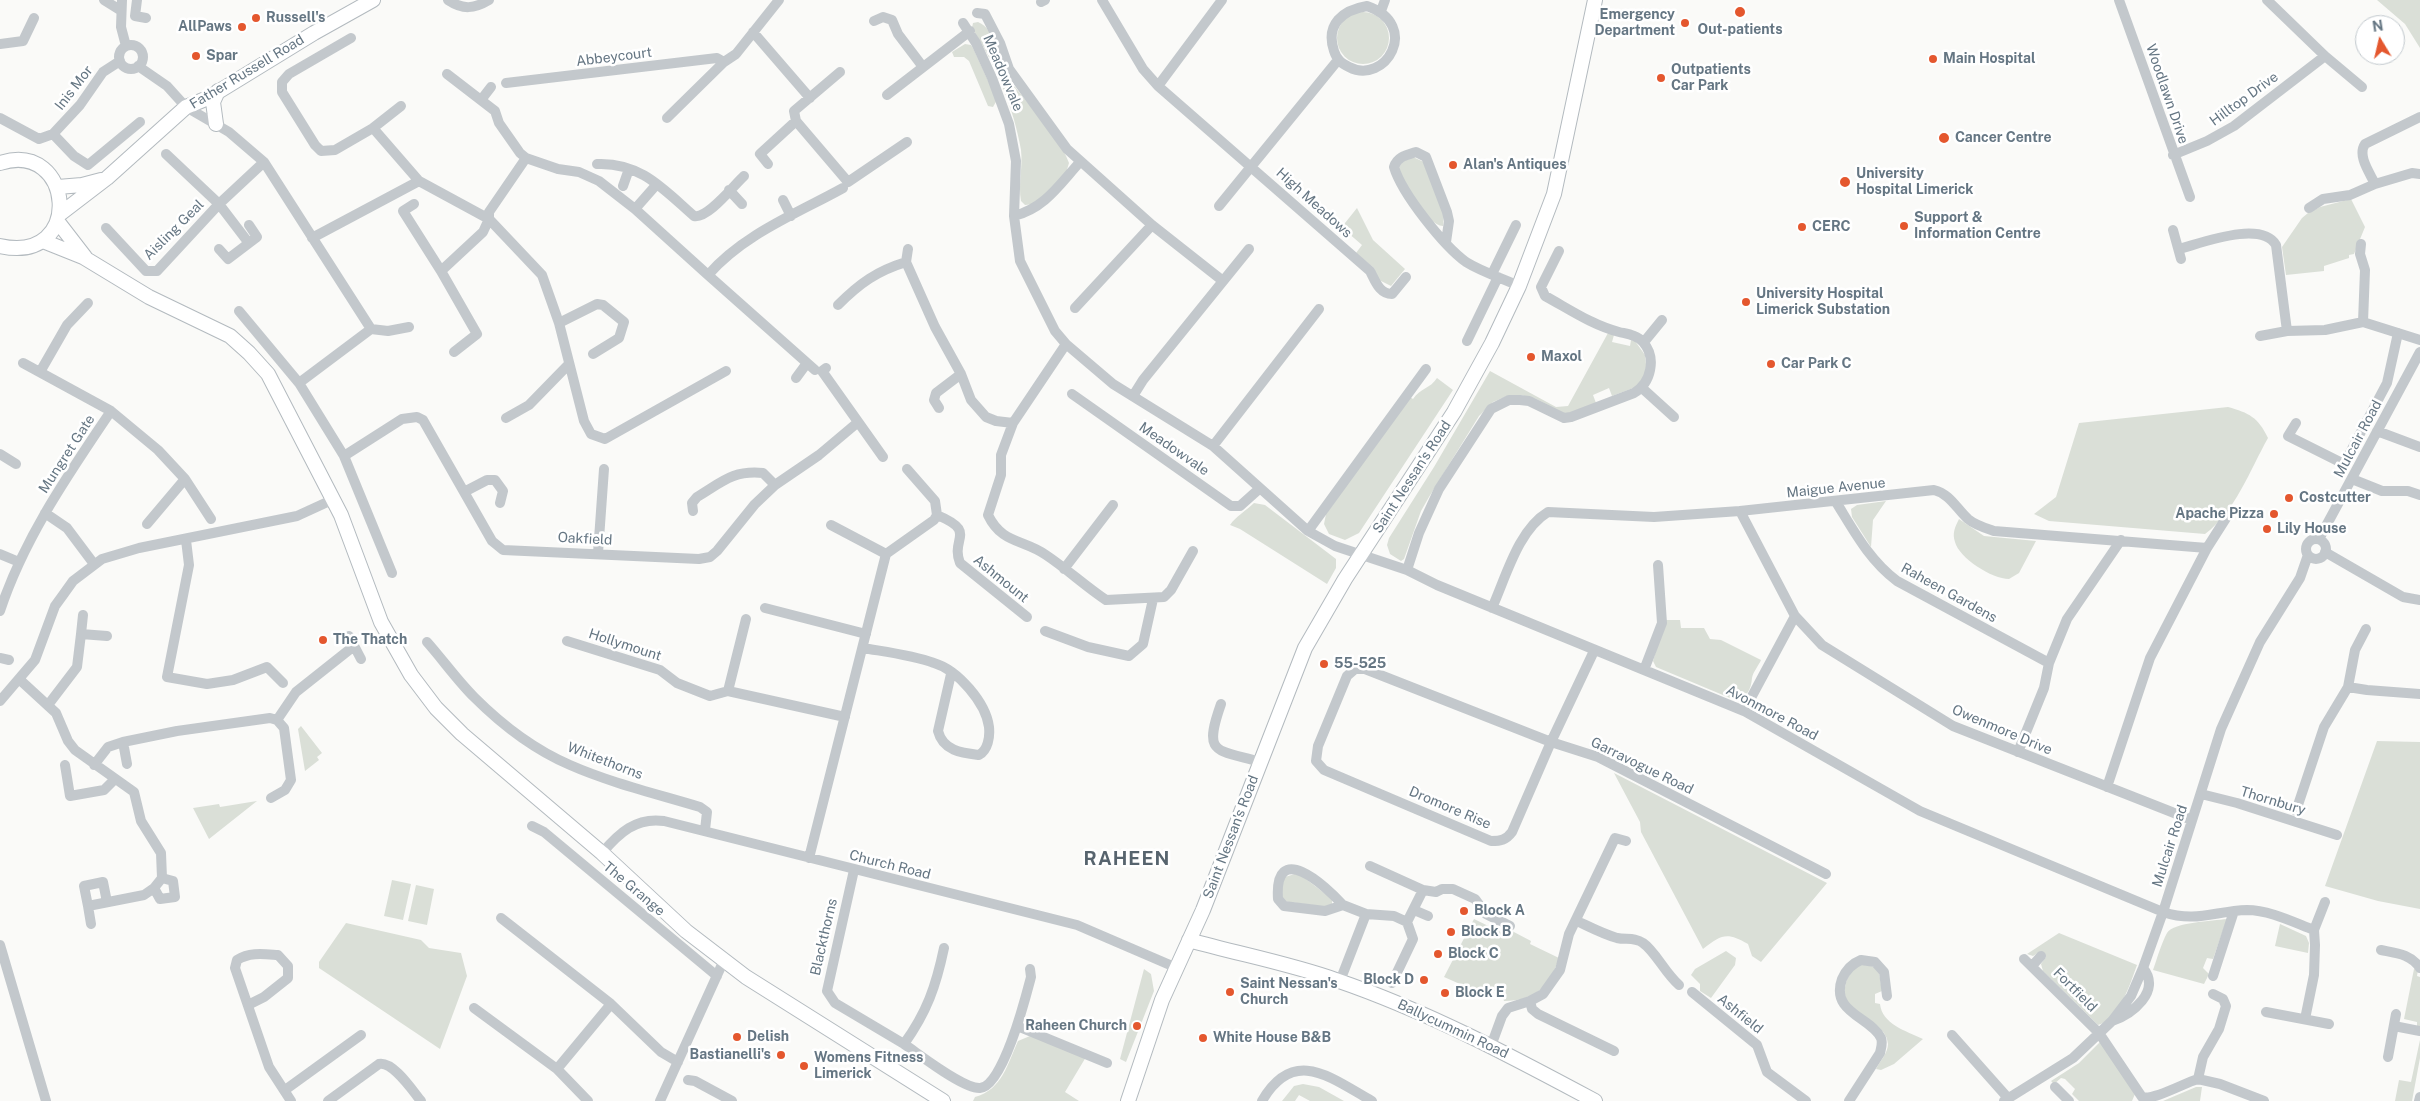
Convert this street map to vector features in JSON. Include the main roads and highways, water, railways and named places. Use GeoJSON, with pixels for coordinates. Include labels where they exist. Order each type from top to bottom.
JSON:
{"type":"FeatureCollection","features":[{"type":"Feature","properties":{"kind":"main road","name":"Father Russell Road"},"geometry":{"type":"LineString","coordinates":[[42,241],[59,218],[186,107],[218,91],[373,0]]}},
{"type":"Feature","properties":{"kind":"main road","name":"Saint Nessan's Road"},"geometry":{"type":"LineString","coordinates":[[1129,1098],[1162,1000],[1178,968],[1295,672],[1315,628],[1454,412],[1492,342],[1519,286],[1558,183],[1595,0]]}},
{"type":"Feature","properties":{"kind":"main road"},"geometry":{"type":"LineString","coordinates":[[216,124],[213,102],[218,91]]}},
{"type":"Feature","properties":{"kind":"main road"},"geometry":{"type":"LineString","coordinates":[[2,160],[23,160],[37,165],[49,174],[58,187],[61,200],[59,218],[86,260]]}},
{"type":"Feature","properties":{"kind":"main road","name":"Father Russell Road"},"geometry":{"type":"LineString","coordinates":[[58,187],[82,185],[107,178]]}},
{"type":"Feature","properties":{"kind":"main road"},"geometry":{"type":"LineString","coordinates":[[0,246],[14,250],[29,248],[42,241],[86,260],[149,297],[230,336],[249,353],[268,374],[334,499],[361,564],[381,622],[410,675],[462,734],[602,854],[686,931],[724,960],[769,992],[943,1101]]}},
{"type":"Feature","properties":{"kind":"main road","name":"Ballycummin Road"},"geometry":{"type":"LineString","coordinates":[[1189,940],[1268,959],[1340,981],[1436,1019],[1595,1101]]}},
{"type":"Feature","properties":{"kind":"place","name":"Out-patients"},"geometry":{"type":"Point","coordinates":[1740,12]}},
{"type":"Feature","properties":{"kind":"place","name":"Russell's"},"geometry":{"type":"Point","coordinates":[256,18]}},
{"type":"Feature","properties":{"kind":"place","name":"Emergency Department"},"geometry":{"type":"Point","coordinates":[1685,23]}},
{"type":"Feature","properties":{"kind":"place","name":"AllPaws"},"geometry":{"type":"Point","coordinates":[242,27]}},
{"type":"Feature","properties":{"kind":"place","name":"Spar"},"geometry":{"type":"Point","coordinates":[196,56]}},
{"type":"Feature","properties":{"kind":"place","name":"Main Hospital"},"geometry":{"type":"Point","coordinates":[1933,59]}},
{"type":"Feature","properties":{"kind":"place","name":"Outpatients Car Park"},"geometry":{"type":"Point","coordinates":[1661,78]}},
{"type":"Feature","properties":{"kind":"place","name":"Cancer Centre"},"geometry":{"type":"Point","coordinates":[1944,138]}},
{"type":"Feature","properties":{"kind":"place","name":"Alan's Antiques"},"geometry":{"type":"Point","coordinates":[1453,165]}},
{"type":"Feature","properties":{"kind":"place","name":"University Hospital Limerick"},"geometry":{"type":"Point","coordinates":[1845,182]}},
{"type":"Feature","properties":{"kind":"place","name":"Support & Information Centre"},"geometry":{"type":"Point","coordinates":[1904,226]}},
{"type":"Feature","properties":{"kind":"place","name":"CERC"},"geometry":{"type":"Point","coordinates":[1802,227]}},
{"type":"Feature","properties":{"kind":"place","name":"University Hospital Limerick Substation"},"geometry":{"type":"Point","coordinates":[1746,302]}},
{"type":"Feature","properties":{"kind":"place","name":"Maxol"},"geometry":{"type":"Point","coordinates":[1531,357]}},
{"type":"Feature","properties":{"kind":"place","name":"Car Park C"},"geometry":{"type":"Point","coordinates":[1771,364]}},
{"type":"Feature","properties":{"kind":"place","name":"Costcutter"},"geometry":{"type":"Point","coordinates":[2289,498]}},
{"type":"Feature","properties":{"kind":"place","name":"Apache Pizza"},"geometry":{"type":"Point","coordinates":[2274,514]}},
{"type":"Feature","properties":{"kind":"place","name":"Lily House"},"geometry":{"type":"Point","coordinates":[2267,529]}},
{"type":"Feature","properties":{"kind":"place","name":"The Thatch"},"geometry":{"type":"Point","coordinates":[323,640]}},
{"type":"Feature","properties":{"kind":"place","name":"55-525"},"geometry":{"type":"Point","coordinates":[1324,664]}},
{"type":"Feature","properties":{"kind":"place","name":"Block A"},"geometry":{"type":"Point","coordinates":[1464,911]}},
{"type":"Feature","properties":{"kind":"place","name":"Block B"},"geometry":{"type":"Point","coordinates":[1451,932]}},
{"type":"Feature","properties":{"kind":"place","name":"Block C"},"geometry":{"type":"Point","coordinates":[1438,954]}},
{"type":"Feature","properties":{"kind":"place","name":"Block D"},"geometry":{"type":"Point","coordinates":[1424,980]}},
{"type":"Feature","properties":{"kind":"place","name":"Saint Nessan's Church"},"geometry":{"type":"Point","coordinates":[1230,992]}},
{"type":"Feature","properties":{"kind":"place","name":"Block E"},"geometry":{"type":"Point","coordinates":[1445,993]}},
{"type":"Feature","properties":{"kind":"place","name":"Raheen Church"},"geometry":{"type":"Point","coordinates":[1137,1026]}},
{"type":"Feature","properties":{"kind":"place","name":"Delish"},"geometry":{"type":"Point","coordinates":[737,1037]}},
{"type":"Feature","properties":{"kind":"place","name":"White House B&B"},"geometry":{"type":"Point","coordinates":[1203,1038]}},
{"type":"Feature","properties":{"kind":"place","name":"Bastianelli's"},"geometry":{"type":"Point","coordinates":[781,1055]}},
{"type":"Feature","properties":{"kind":"place","name":"Womens Fitness Limerick"},"geometry":{"type":"Point","coordinates":[804,1066]}},
{"type":"Feature","properties":{"kind":"district","name":"RAHEEN"},"geometry":{"type":"Point","coordinates":[1127,859]}}]}
